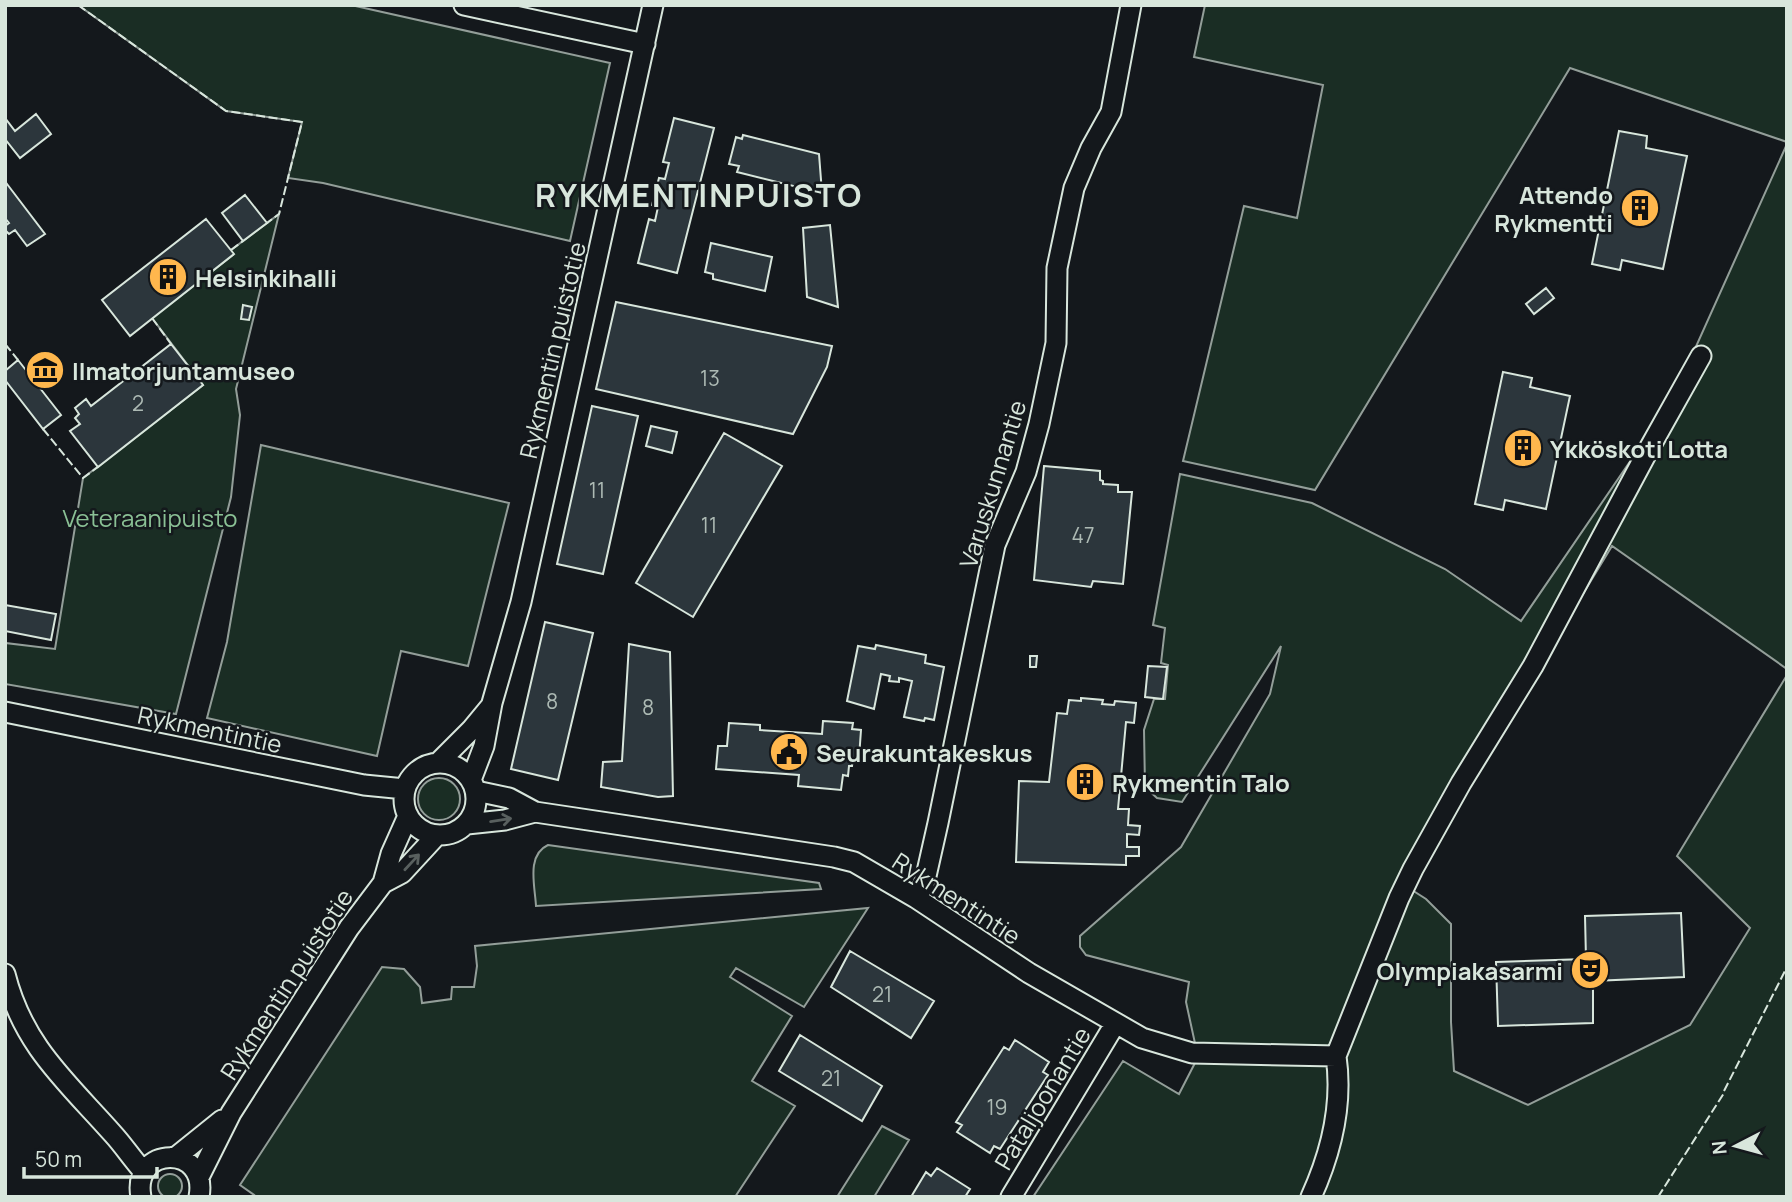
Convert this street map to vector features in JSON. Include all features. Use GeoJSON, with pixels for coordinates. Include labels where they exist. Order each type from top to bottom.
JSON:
{"type":"FeatureCollection","features":[{"type":"Feature","properties":{"kind":"street"},"geometry":{"type":"LineString","coordinates":[[464,5],[645,44]]}},
{"type":"Feature","properties":{"kind":"street","name":"Rykmentin puistotie"},"geometry":{"type":"LineString","coordinates":[[473,786],[492,703],[522,602],[653,5]]}},
{"type":"Feature","properties":{"kind":"street","name":"Varuskunnantie"},"geometry":{"type":"LineString","coordinates":[[916,898],[924,885],[995,545],[1026,472],[1039,424],[1056,343],[1057,268],[1074,188],[1091,148],[1111,112],[1131,5]]}},
{"type":"Feature","properties":{"kind":"street"},"geometry":{"type":"LineString","coordinates":[[1311,1197],[1326,1158],[1337,1114],[1340,1081],[1336,1056],[1399,898],[1461,783],[1533,666],[1701,356]]}},
{"type":"Feature","properties":{"kind":"street","name":"Rykmentin puistotie"},"geometry":{"type":"LineString","coordinates":[[439,762],[471,730],[492,703]]}},
{"type":"Feature","properties":{"kind":"street","name":"Rykmentintie"},"geometry":{"type":"LineString","coordinates":[[5,712],[364,785],[405,789]]}},
{"type":"Feature","properties":{"kind":"street"},"geometry":{"type":"LineString","coordinates":[[428,764],[452,764],[463,770],[473,786],[475,809],[467,824],[458,831],[437,835],[420,830],[408,816],[403,798],[405,789],[410,778],[428,764]]}},
{"type":"Feature","properties":{"kind":"street","name":"Rykmentintie"},"geometry":{"type":"LineString","coordinates":[[473,786],[509,798],[535,812],[855,862],[916,898],[998,953],[1142,1038],[1192,1053],[1336,1056]]}},
{"type":"Feature","properties":{"kind":"street","name":"Rykmentintie"},"geometry":{"type":"LineString","coordinates":[[467,824],[505,820],[535,812]]}},
{"type":"Feature","properties":{"kind":"street","name":"Rykmentin puistotie"},"geometry":{"type":"LineString","coordinates":[[199,1187],[231,1113],[349,928],[383,883],[391,853],[408,816]]}},
{"type":"Feature","properties":{"kind":"street","name":"Rykmentin puistotie"},"geometry":{"type":"LineString","coordinates":[[383,883],[402,873],[437,835]]}},
{"type":"Feature","properties":{"kind":"street"},"geometry":{"type":"LineString","coordinates":[[5,974],[16,1007],[39,1049],[76,1097],[113,1134],[159,1163],[190,1164],[199,1187]]}},
{"type":"Feature","properties":{"kind":"street","name":"Pataljoonantie"},"geometry":{"type":"LineString","coordinates":[[1011,1197],[1115,1024]]}},
{"type":"Feature","properties":{"kind":"street","name":"Rykmentin puistotie"},"geometry":{"type":"LineString","coordinates":[[159,1163],[231,1113]]}},
{"type":"Feature","properties":{"kind":"street"},"geometry":{"type":"LineString","coordinates":[[140,1196],[141,1180],[159,1163]]}},
{"type":"Feature","properties":{"kind":"green space"},"geometry":{"type":"Polygon","coordinates":[[[78,5],[351,5],[610,63],[570,241],[323,183],[288,178],[302,122],[226,111],[78,5]]]}},
{"type":"Feature","properties":{"kind":"green space"},"geometry":{"type":"Polygon","coordinates":[[[1205,5],[1787,5],[1787,142],[1570,68],[1315,490],[1183,461],[1244,206],[1297,218],[1323,85],[1194,57],[1205,5]]]}},
{"type":"Feature","properties":{"kind":"green space"},"geometry":{"type":"Polygon","coordinates":[[[1787,144],[1787,669],[1612,546],[1422,859],[1401,883],[1426,899],[1451,924],[1454,1071],[1528,1105],[1690,1025],[1750,928],[1677,856],[1787,675],[1787,1197],[1033,1197],[1123,1061],[1179,1094],[1198,1057],[1186,1002],[1189,982],[1086,955],[1080,947],[1080,936],[1181,847],[1270,694],[1281,646],[1182,802],[1157,798],[1145,787],[1144,730],[1154,699],[1165,699],[1168,665],[1161,663],[1165,628],[1153,625],[1180,474],[1312,503],[1445,569],[1521,621],[1672,400],[1787,144]]]}},
{"type":"Feature","properties":{"kind":"green space","name":"Veteraanipuisto"},"geometry":{"type":"Polygon","coordinates":[[[279,214],[236,389],[240,415],[231,497],[176,714],[5,684],[5,643],[55,649],[83,478],[203,385],[152,318],[233,255],[231,250],[279,214]]]}},
{"type":"Feature","properties":{"kind":"green space"},"geometry":{"type":"Polygon","coordinates":[[[261,445],[509,503],[468,666],[401,651],[377,756],[207,718],[227,642],[261,445]]]}},
{"type":"Feature","properties":{"kind":"green space"},"geometry":{"type":"Polygon","coordinates":[[[439,778],[454,784],[460,799],[454,814],[439,820],[424,814],[418,799],[424,784],[439,778]]]}},
{"type":"Feature","properties":{"kind":"green space"},"geometry":{"type":"Polygon","coordinates":[[[548,845],[819,883],[821,889],[536,906],[534,863],[541,850],[548,845]]]}},
{"type":"Feature","properties":{"kind":"green space"},"geometry":{"type":"Polygon","coordinates":[[[868,908],[804,1007],[736,968],[730,977],[792,1016],[752,1081],[795,1106],[735,1197],[257,1197],[240,1185],[382,967],[404,969],[420,987],[422,1003],[451,999],[452,987],[474,987],[477,966],[475,946],[868,908]]]}},
{"type":"Feature","properties":{"kind":"green space"},"geometry":{"type":"Polygon","coordinates":[[[882,1126],[909,1140],[874,1197],[837,1197],[882,1126]]]}},
{"type":"Feature","properties":{"kind":"green space"},"geometry":{"type":"Polygon","coordinates":[[[170,1174],[181,1181],[182,1186],[175,1197],[170,1198],[159,1191],[158,1186],[165,1175],[170,1174]]]}},
{"type":"Feature","properties":{"kind":"building"},"geometry":{"type":"Polygon","coordinates":[[[36,114],[51,134],[20,158],[5,139],[5,118],[15,131],[36,114]]]}},
{"type":"Feature","properties":{"kind":"building"},"geometry":{"type":"Polygon","coordinates":[[[674,118],[714,128],[677,273],[638,263],[649,219],[655,221],[658,207],[652,205],[659,178],[665,179],[669,163],[663,162],[674,118]]]}},
{"type":"Feature","properties":{"kind":"building","name":"Attendo Rykmentti"},"geometry":{"type":"Polygon","coordinates":[[[1619,131],[1647,136],[1646,148],[1687,156],[1663,269],[1622,260],[1620,270],[1592,264],[1619,131]]]}},
{"type":"Feature","properties":{"kind":"building"},"geometry":{"type":"Polygon","coordinates":[[[743,135],[819,154],[822,193],[737,172],[739,166],[729,164],[736,137],[742,139],[743,135]]]}},
{"type":"Feature","properties":{"kind":"building"},"geometry":{"type":"Polygon","coordinates":[[[7,184],[45,234],[27,246],[15,230],[9,234],[5,230],[9,223],[5,218],[7,184]]]}},
{"type":"Feature","properties":{"kind":"building"},"geometry":{"type":"Polygon","coordinates":[[[245,195],[267,223],[243,241],[222,213],[245,195]]]}},
{"type":"Feature","properties":{"kind":"building","name":"Helsinkihalli"},"geometry":{"type":"Polygon","coordinates":[[[206,219],[234,254],[130,336],[102,300],[206,219]]]}},
{"type":"Feature","properties":{"kind":"building"},"geometry":{"type":"Polygon","coordinates":[[[830,225],[838,307],[807,297],[803,228],[830,225]]]}},
{"type":"Feature","properties":{"kind":"building"},"geometry":{"type":"Polygon","coordinates":[[[711,243],[772,257],[765,291],[713,279],[713,274],[705,272],[711,243]]]}},
{"type":"Feature","properties":{"kind":"building"},"geometry":{"type":"Polygon","coordinates":[[[1546,288],[1554,298],[1534,314],[1526,304],[1546,288]]]}},
{"type":"Feature","properties":{"kind":"building"},"geometry":{"type":"Polygon","coordinates":[[[616,302],[832,346],[827,367],[793,434],[596,389],[616,302]]]}},
{"type":"Feature","properties":{"kind":"building"},"geometry":{"type":"Polygon","coordinates":[[[243,305],[252,307],[249,320],[241,319],[243,305]]]}},
{"type":"Feature","properties":{"kind":"building"},"geometry":{"type":"Polygon","coordinates":[[[171,344],[203,385],[98,467],[70,431],[80,424],[75,418],[79,414],[75,408],[86,399],[91,406],[171,344]]]}},
{"type":"Feature","properties":{"kind":"building"},"geometry":{"type":"Polygon","coordinates":[[[18,360],[61,415],[43,429],[5,380],[5,371],[18,360]]]}},
{"type":"Feature","properties":{"kind":"building","name":"Ykköskoti Lotta"},"geometry":{"type":"Polygon","coordinates":[[[1503,372],[1532,378],[1530,387],[1570,396],[1546,509],[1505,500],[1503,510],[1475,504],[1503,372]]]}},
{"type":"Feature","properties":{"kind":"building"},"geometry":{"type":"Polygon","coordinates":[[[592,406],[638,416],[603,574],[557,564],[592,406]]]}},
{"type":"Feature","properties":{"kind":"building"},"geometry":{"type":"Polygon","coordinates":[[[651,426],[677,432],[672,453],[646,446],[651,426]]]}},
{"type":"Feature","properties":{"kind":"building"},"geometry":{"type":"Polygon","coordinates":[[[724,433],[782,466],[693,617],[636,583],[724,433]]]}},
{"type":"Feature","properties":{"kind":"building"},"geometry":{"type":"Polygon","coordinates":[[[1044,466],[1100,471],[1103,484],[1118,485],[1118,492],[1132,492],[1123,584],[1093,581],[1091,587],[1034,580],[1044,466]]]}},
{"type":"Feature","properties":{"kind":"building"},"geometry":{"type":"Polygon","coordinates":[[[5,605],[56,614],[51,640],[5,631],[5,605]]]}},
{"type":"Feature","properties":{"kind":"building"},"geometry":{"type":"Polygon","coordinates":[[[545,622],[593,633],[558,780],[511,769],[545,622]]]}},
{"type":"Feature","properties":{"kind":"building"},"geometry":{"type":"Polygon","coordinates":[[[629,644],[670,652],[673,796],[658,797],[601,787],[603,762],[622,761],[629,644]]]}},
{"type":"Feature","properties":{"kind":"building"},"geometry":{"type":"Polygon","coordinates":[[[876,645],[926,655],[925,663],[944,667],[934,720],[904,717],[912,681],[899,678],[899,682],[889,681],[890,676],[881,674],[874,709],[847,701],[858,646],[875,649],[876,645]]]}},
{"type":"Feature","properties":{"kind":"building"},"geometry":{"type":"Polygon","coordinates":[[[1030,656],[1037,656],[1036,667],[1030,667],[1030,656]]]}},
{"type":"Feature","properties":{"kind":"building"},"geometry":{"type":"Polygon","coordinates":[[[1148,666],[1167,667],[1163,699],[1145,697],[1148,666]]]}},
{"type":"Feature","properties":{"kind":"building","name":"Rykmentin Talo"},"geometry":{"type":"Polygon","coordinates":[[[1081,698],[1103,700],[1102,704],[1114,705],[1115,701],[1136,703],[1134,723],[1126,722],[1118,809],[1129,809],[1128,825],[1140,826],[1139,835],[1127,834],[1127,847],[1139,847],[1139,856],[1126,856],[1126,865],[1016,862],[1019,781],[1049,782],[1057,713],[1067,714],[1069,700],[1081,701],[1081,698]]]}},
{"type":"Feature","properties":{"kind":"building","name":"Seurakuntakeskus"},"geometry":{"type":"Polygon","coordinates":[[[823,721],[853,723],[852,729],[861,730],[859,758],[853,758],[848,776],[843,775],[841,790],[798,786],[799,775],[716,769],[718,746],[727,746],[729,723],[760,725],[760,730],[822,734],[823,721]]]}},
{"type":"Feature","properties":{"kind":"building","name":"Olympiakasarmi"},"geometry":{"type":"Polygon","coordinates":[[[1681,913],[1684,977],[1593,981],[1593,1023],[1498,1026],[1496,962],[1586,959],[1585,916],[1681,913]]]}},
{"type":"Feature","properties":{"kind":"building"},"geometry":{"type":"Polygon","coordinates":[[[850,951],[934,1001],[911,1038],[831,987],[850,951]]]}},
{"type":"Feature","properties":{"kind":"building"},"geometry":{"type":"Polygon","coordinates":[[[800,1035],[882,1086],[862,1121],[779,1071],[800,1035]]]}},
{"type":"Feature","properties":{"kind":"building"},"geometry":{"type":"Polygon","coordinates":[[[1015,1040],[1049,1062],[1043,1072],[1048,1075],[1000,1149],[994,1146],[990,1153],[957,1132],[962,1125],[956,1122],[1004,1047],[1009,1050],[1015,1040]]]}},
{"type":"Feature","properties":{"kind":"building"},"geometry":{"type":"Polygon","coordinates":[[[937,1168],[970,1189],[965,1197],[911,1197],[926,1172],[931,1176],[937,1168]]]}},
{"type":"Feature","properties":{"kind":"fence"},"geometry":{"type":"LineString","coordinates":[[78,5],[226,111],[302,122],[279,214],[267,223]]}},
{"type":"Feature","properties":{"kind":"fence"},"geometry":{"type":"LineString","coordinates":[[231,250],[243,241]]}},
{"type":"Feature","properties":{"kind":"fence"},"geometry":{"type":"LineString","coordinates":[[152,318],[171,344]]}},
{"type":"Feature","properties":{"kind":"fence"},"geometry":{"type":"LineString","coordinates":[[5,344],[18,360]]}},
{"type":"Feature","properties":{"kind":"fence"},"geometry":{"type":"LineString","coordinates":[[43,429],[83,478],[98,467]]}},
{"type":"Feature","properties":{"kind":"fence"},"geometry":{"type":"LineString","coordinates":[[1724,1091],[1787,967]]}},
{"type":"Feature","properties":{"kind":"fence"},"geometry":{"type":"LineString","coordinates":[[1658,1197],[1724,1093]]}},
{"type":"Feature","properties":{"kind":"place","name":"Attendo Rykmentti"},"geometry":{"type":"Point","coordinates":[1640,208]}},
{"type":"Feature","properties":{"kind":"place","name":"Helsinkihalli"},"geometry":{"type":"Point","coordinates":[168,277]}},
{"type":"Feature","properties":{"kind":"place","name":"Ilmatorjuntamuseo"},"geometry":{"type":"Point","coordinates":[45,370]}},
{"type":"Feature","properties":{"kind":"place","name":"Ykköskoti Lotta"},"geometry":{"type":"Point","coordinates":[1523,448]}},
{"type":"Feature","properties":{"kind":"place","name":"Seurakuntakeskus"},"geometry":{"type":"Point","coordinates":[789,752]}},
{"type":"Feature","properties":{"kind":"place","name":"Rykmentin Talo"},"geometry":{"type":"Point","coordinates":[1085,782]}},
{"type":"Feature","properties":{"kind":"place","name":"Olympiakasarmi"},"geometry":{"type":"Point","coordinates":[1590,970]}},
{"type":"Feature","properties":{"kind":"district","name":"RYKMENTINPUISTO"},"geometry":{"type":"Point","coordinates":[699,195]}}]}
